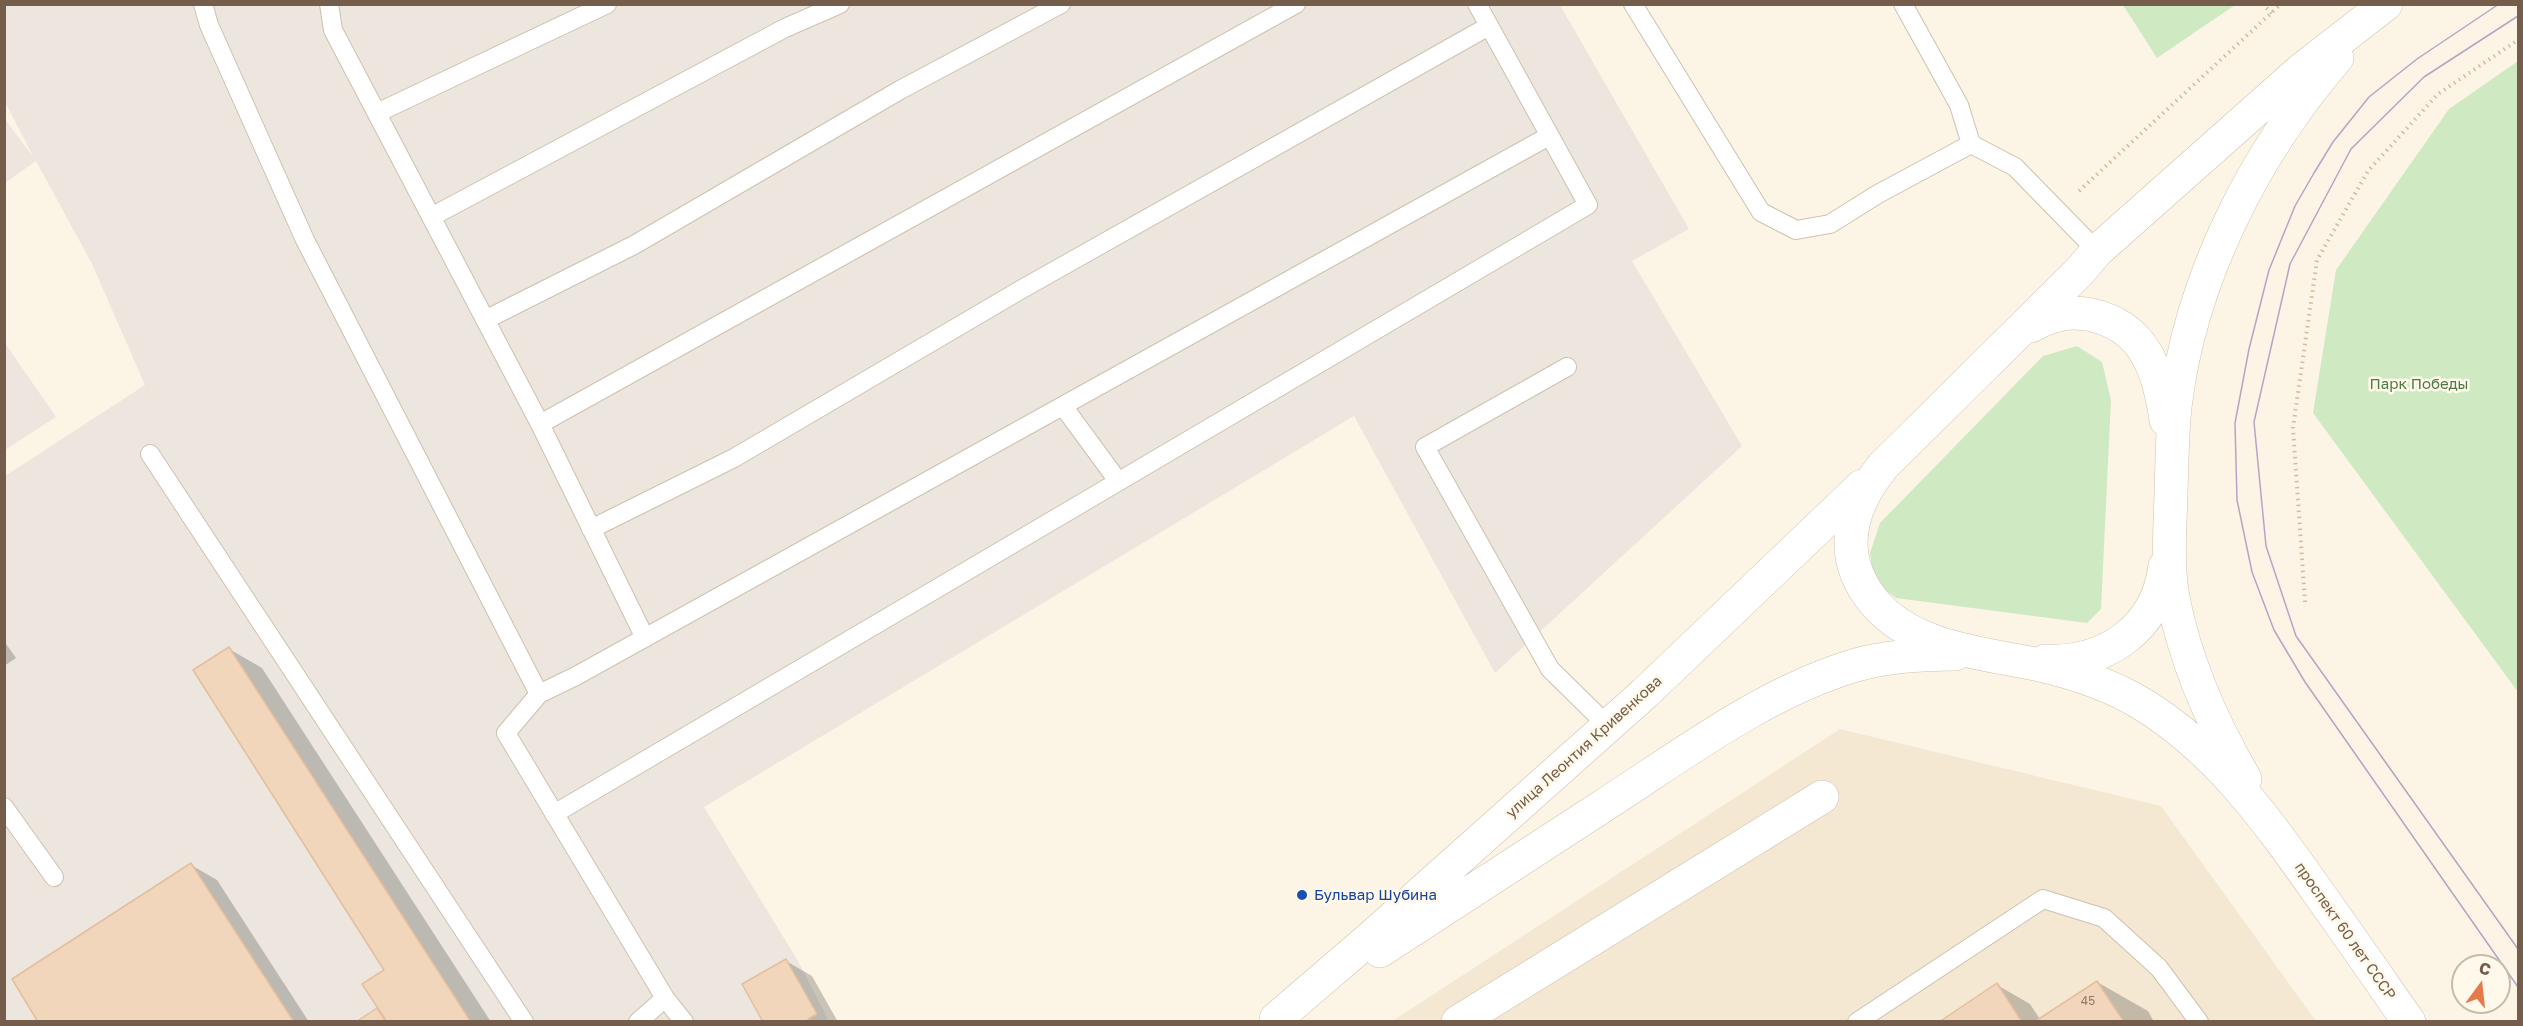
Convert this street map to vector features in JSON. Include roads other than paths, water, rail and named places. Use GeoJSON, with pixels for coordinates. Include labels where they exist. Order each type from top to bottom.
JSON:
{"type":"FeatureCollection","features":[{"type":"Feature","properties":{"kind":"main road"},"geometry":{"type":"LineString","coordinates":[[2281,840],[2234,782],[2200,748],[2141,703],[2074,675],[1944,644],[1912,632],[1888,617],[1873,601],[1862,583],[1851,543],[1852,524],[1856,506],[1866,486],[1882,466],[2080,271],[2097,251],[2301,70],[2381,8]]}},
{"type":"Feature","properties":{"kind":"main road"},"geometry":{"type":"LineString","coordinates":[[2281,840],[2238,766],[2214,718],[2179,625],[2173,595],[2170,519],[2175,408],[2182,366],[2203,287],[2237,207],[2292,117],[2329,67],[2381,8]]}},
{"type":"Feature","properties":{"kind":"main road"},"geometry":{"type":"LineString","coordinates":[[2013,337],[2044,318],[2062,313],[2083,313],[2120,325],[2135,337],[2148,355],[2156,374],[2172,454]]}},
{"type":"Feature","properties":{"kind":"main road","name":"улица Леонтия Кривенкова"},"geometry":{"type":"LineString","coordinates":[[1274,1020],[1608,726],[1882,466]]}},
{"type":"Feature","properties":{"kind":"main road"},"geometry":{"type":"LineString","coordinates":[[1994,656],[2056,662],[2088,657],[2129,636],[2144,620],[2156,599],[2163,577],[2170,519]]}},
{"type":"Feature","properties":{"kind":"main road","name":"улица Леонтия Кривенкова"},"geometry":{"type":"LineString","coordinates":[[1274,1020],[1699,744],[1787,692],[1856,666],[1884,659],[1921,654],[1994,656]]}},
{"type":"Feature","properties":{"kind":"main road"},"geometry":{"type":"LineString","coordinates":[[1458,1022],[1822,797]]}},
{"type":"Feature","properties":{"kind":"main road","name":"проспект 60 лет СССР"},"geometry":{"type":"LineString","coordinates":[[2281,840],[2409,1022]]}},
{"type":"Feature","properties":{"kind":"lane"},"geometry":{"type":"LineString","coordinates":[[203,4],[208,25],[305,240],[539,694]]}},
{"type":"Feature","properties":{"kind":"lane"},"geometry":{"type":"LineString","coordinates":[[329,4],[333,30],[540,424],[645,638]]}},
{"type":"Feature","properties":{"kind":"lane"},"geometry":{"type":"LineString","coordinates":[[377,113],[607,4]]}},
{"type":"Feature","properties":{"kind":"lane"},"geometry":{"type":"LineString","coordinates":[[431,217],[785,28],[840,4]]}},
{"type":"Feature","properties":{"kind":"lane"},"geometry":{"type":"LineString","coordinates":[[485,320],[634,245],[900,90],[1061,4]]}},
{"type":"Feature","properties":{"kind":"lane"},"geometry":{"type":"LineString","coordinates":[[540,424],[1296,4]]}},
{"type":"Feature","properties":{"kind":"lane"},"geometry":{"type":"LineString","coordinates":[[554,814],[1588,205],[1477,4]]}},
{"type":"Feature","properties":{"kind":"lane"},"geometry":{"type":"LineString","coordinates":[[1633,4],[1761,212],[1796,230],[1830,224],[1878,194],[1971,144]]}},
{"type":"Feature","properties":{"kind":"lane"},"geometry":{"type":"LineString","coordinates":[[1903,4],[1959,105],[1971,144],[2015,167],[2097,251]]}},
{"type":"Feature","properties":{"kind":"lane"},"geometry":{"type":"LineString","coordinates":[[591,528],[734,458],[1022,290],[1489,26]]}},
{"type":"Feature","properties":{"kind":"lane"},"geometry":{"type":"LineString","coordinates":[[684,1022],[665,998],[506,732],[539,694],[645,638],[1549,136]]}},
{"type":"Feature","properties":{"kind":"lane"},"geometry":{"type":"LineString","coordinates":[[1567,367],[1425,447],[1550,669],[1608,726]]}},
{"type":"Feature","properties":{"kind":"lane"},"geometry":{"type":"LineString","coordinates":[[1063,406],[1118,481]]}},
{"type":"Feature","properties":{"kind":"lane"},"geometry":{"type":"LineString","coordinates":[[150,453],[524,1022]]}},
{"type":"Feature","properties":{"kind":"lane"},"geometry":{"type":"LineString","coordinates":[[4,807],[54,877]]}},
{"type":"Feature","properties":{"kind":"lane"},"geometry":{"type":"LineString","coordinates":[[1857,1022],[2043,899],[2104,918],[2158,968],[2199,1022]]}},
{"type":"Feature","properties":{"kind":"lane"},"geometry":{"type":"LineString","coordinates":[[638,1022],[665,998]]}},
{"type":"Feature","properties":{"kind":"tram line"},"geometry":{"type":"LineString","coordinates":[[2499,4],[2417,59],[2369,97],[2333,142],[2295,206],[2269,270],[2249,349],[2235,423],[2237,500],[2252,572],[2274,630],[2305,682],[2518,987]]}},
{"type":"Feature","properties":{"kind":"tram line"},"geometry":{"type":"LineString","coordinates":[[2518,16],[2424,77],[2351,149],[2290,264],[2254,422],[2266,546],[2296,636],[2518,949]]}},
{"type":"Feature","properties":{"kind":"place","name":"Бульвар Шубина"},"geometry":{"type":"Point","coordinates":[1302,895]}},
{"type":"Feature","properties":{"kind":"park label","name":"Парк Победы"},"geometry":{"type":"Point","coordinates":[2419,384]}}]}
